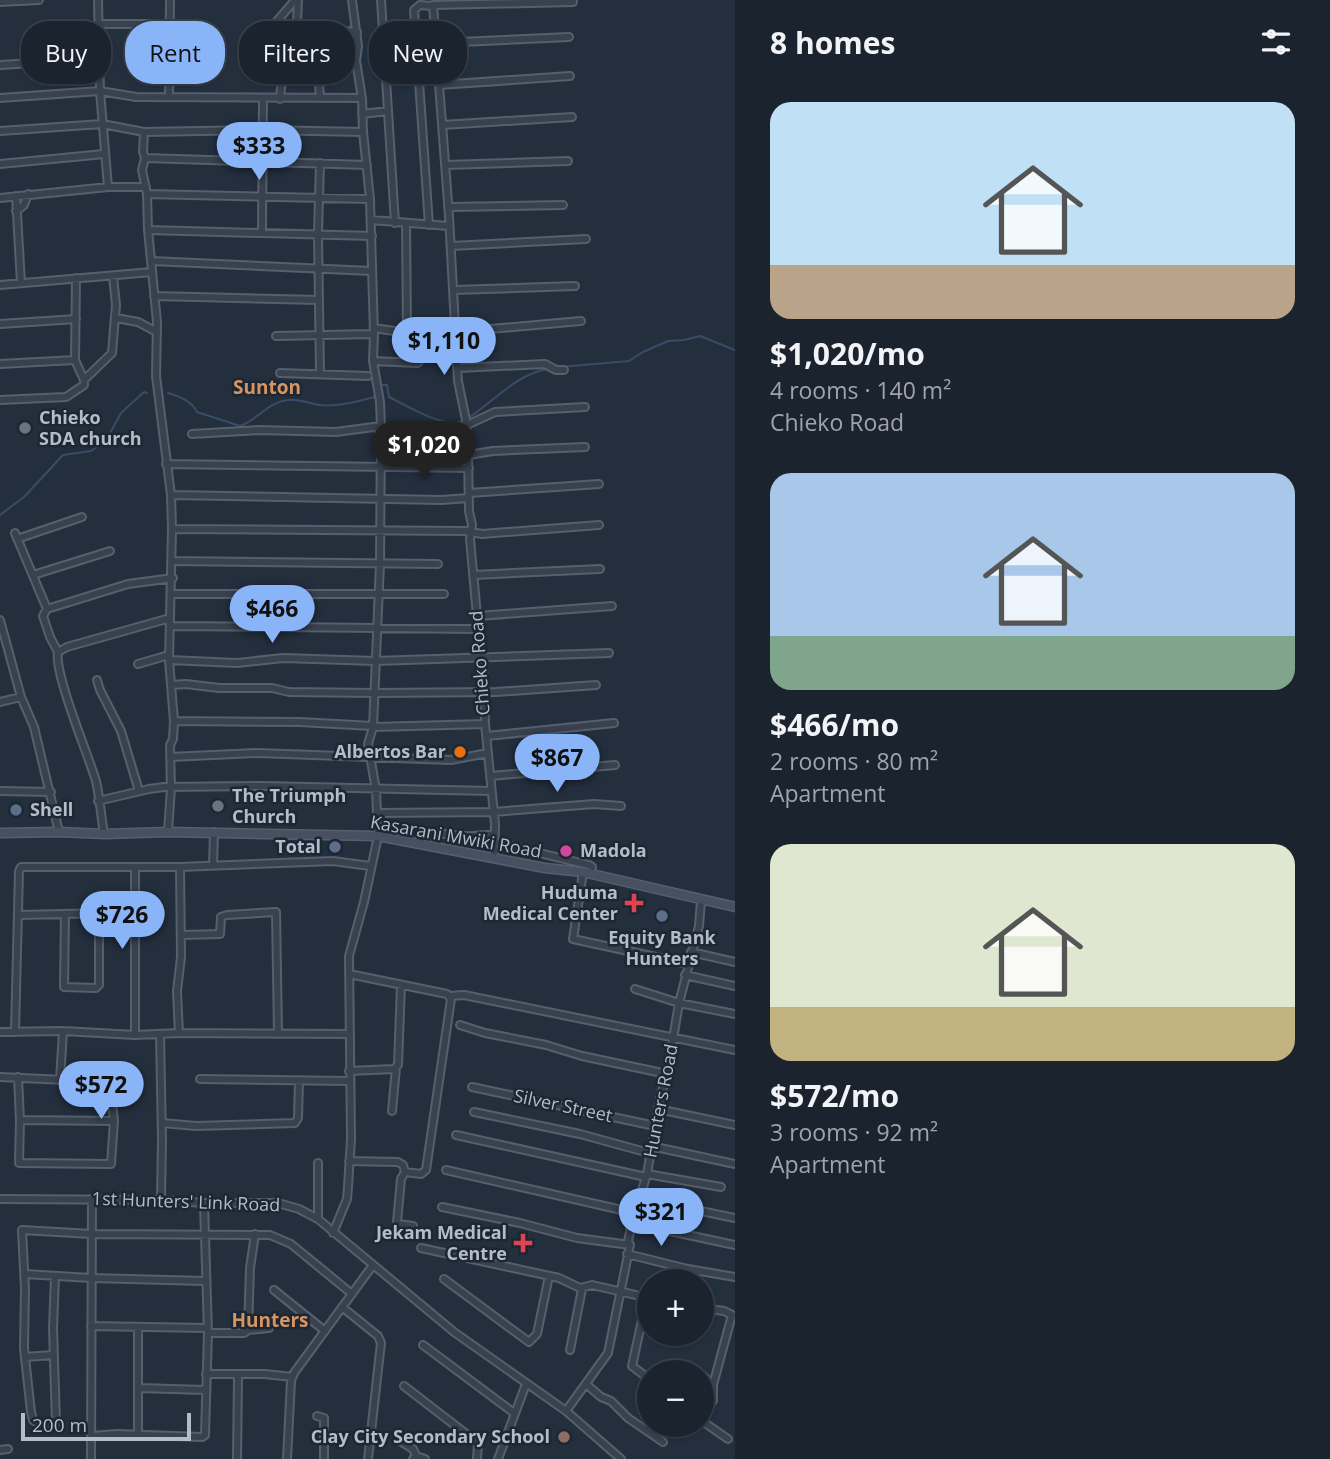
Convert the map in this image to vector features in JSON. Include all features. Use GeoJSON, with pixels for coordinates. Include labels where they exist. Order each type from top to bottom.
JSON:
{"type":"FeatureCollection","features":[{"type":"Feature","properties":{"kind":"main road","name":"Kasarani Mwiki Road"},"geometry":{"type":"LineString","coordinates":[[0,833],[214,832],[378,836],[545,868],[587,873],[735,907]]}},
{"type":"Feature","properties":{"kind":"street"},"geometry":{"type":"LineString","coordinates":[[0,2],[38,0]]}},
{"type":"Feature","properties":{"kind":"street"},"geometry":{"type":"LineString","coordinates":[[98,0],[99,21]]}},
{"type":"Feature","properties":{"kind":"street"},"geometry":{"type":"LineString","coordinates":[[169,21],[170,0]]}},
{"type":"Feature","properties":{"kind":"street"},"geometry":{"type":"LineString","coordinates":[[297,0],[297,21]]}},
{"type":"Feature","properties":{"kind":"street"},"geometry":{"type":"LineString","coordinates":[[278,21],[297,0]]}},
{"type":"Feature","properties":{"kind":"street"},"geometry":{"type":"LineString","coordinates":[[333,1233],[347,1199],[349,956],[378,836],[376,790],[368,744],[373,727],[380,564],[380,402],[373,361],[370,199],[352,0]]}},
{"type":"Feature","properties":{"kind":"street"},"geometry":{"type":"LineString","coordinates":[[381,0],[395,223]]}},
{"type":"Feature","properties":{"kind":"street","name":"Chieko Road"},"geometry":{"type":"LineString","coordinates":[[435,21],[433,5],[573,2]]}},
{"type":"Feature","properties":{"kind":"street"},"geometry":{"type":"LineString","coordinates":[[429,225],[414,10],[420,5],[431,6]]}},
{"type":"Feature","properties":{"kind":"street"},"geometry":{"type":"LineString","coordinates":[[467,42],[569,37]]}},
{"type":"Feature","properties":{"kind":"street"},"geometry":{"type":"LineString","coordinates":[[0,65],[21,64]]}},
{"type":"Feature","properties":{"kind":"street"},"geometry":{"type":"LineString","coordinates":[[439,85],[570,76]]}},
{"type":"Feature","properties":{"kind":"street"},"geometry":{"type":"LineString","coordinates":[[100,84],[108,187]]}},
{"type":"Feature","properties":{"kind":"street"},"geometry":{"type":"LineString","coordinates":[[169,84],[169,97]]}},
{"type":"Feature","properties":{"kind":"street"},"geometry":{"type":"LineString","coordinates":[[280,99],[281,84]]}},
{"type":"Feature","properties":{"kind":"street"},"geometry":{"type":"LineString","coordinates":[[319,84],[320,97]]}},
{"type":"Feature","properties":{"kind":"street","name":"Chieko Road"},"geometry":{"type":"LineString","coordinates":[[439,85],[458,368],[466,424],[470,539],[483,657],[485,724],[494,812],[494,858]]}},
{"type":"Feature","properties":{"kind":"street"},"geometry":{"type":"LineString","coordinates":[[0,98],[100,91],[136,97],[362,98]]}},
{"type":"Feature","properties":{"kind":"street"},"geometry":{"type":"LineString","coordinates":[[262,232],[263,98]]}},
{"type":"Feature","properties":{"kind":"street"},"geometry":{"type":"LineString","coordinates":[[362,114],[388,111]]}},
{"type":"Feature","properties":{"kind":"street"},"geometry":{"type":"LineString","coordinates":[[442,125],[572,117]]}},
{"type":"Feature","properties":{"kind":"street"},"geometry":{"type":"LineString","coordinates":[[0,131],[102,124],[144,132],[363,132]]}},
{"type":"Feature","properties":{"kind":"street"},"geometry":{"type":"LineString","coordinates":[[144,132],[145,158],[142,170],[146,190],[157,331],[156,376],[171,495],[173,578],[169,658],[174,721],[168,832]]}},
{"type":"Feature","properties":{"kind":"street"},"geometry":{"type":"LineString","coordinates":[[0,164],[104,154]]}},
{"type":"Feature","properties":{"kind":"street"},"geometry":{"type":"LineString","coordinates":[[145,158],[367,165]]}},
{"type":"Feature","properties":{"kind":"street"},"geometry":{"type":"LineString","coordinates":[[445,165],[568,161]]}},
{"type":"Feature","properties":{"kind":"street"},"geometry":{"type":"LineString","coordinates":[[320,163],[320,374]]}},
{"type":"Feature","properties":{"kind":"street"},"geometry":{"type":"LineString","coordinates":[[0,198],[108,187],[370,199]]}},
{"type":"Feature","properties":{"kind":"street"},"geometry":{"type":"LineString","coordinates":[[16,211],[26,203],[28,194]]}},
{"type":"Feature","properties":{"kind":"street"},"geometry":{"type":"LineString","coordinates":[[16,197],[21,283]]}},
{"type":"Feature","properties":{"kind":"street"},"geometry":{"type":"LineString","coordinates":[[448,207],[563,205]]}},
{"type":"Feature","properties":{"kind":"street"},"geometry":{"type":"LineString","coordinates":[[371,220],[449,226]]}},
{"type":"Feature","properties":{"kind":"street"},"geometry":{"type":"LineString","coordinates":[[406,223],[407,332]]}},
{"type":"Feature","properties":{"kind":"street"},"geometry":{"type":"LineString","coordinates":[[148,230],[372,236]]}},
{"type":"Feature","properties":{"kind":"street"},"geometry":{"type":"LineString","coordinates":[[451,246],[586,239]]}},
{"type":"Feature","properties":{"kind":"street"},"geometry":{"type":"LineString","coordinates":[[152,261],[372,271]]}},
{"type":"Feature","properties":{"kind":"street"},"geometry":{"type":"LineString","coordinates":[[0,285],[152,272]]}},
{"type":"Feature","properties":{"kind":"street"},"geometry":{"type":"LineString","coordinates":[[84,380],[111,355],[116,318],[113,276]]}},
{"type":"Feature","properties":{"kind":"street"},"geometry":{"type":"LineString","coordinates":[[0,400],[66,397],[84,385],[75,360],[76,278]]}},
{"type":"Feature","properties":{"kind":"street"},"geometry":{"type":"LineString","coordinates":[[454,290],[575,286]]}},
{"type":"Feature","properties":{"kind":"street"},"geometry":{"type":"LineString","coordinates":[[154,296],[319,300]]}},
{"type":"Feature","properties":{"kind":"street"},"geometry":{"type":"LineString","coordinates":[[116,318],[138,322],[157,331]]}},
{"type":"Feature","properties":{"kind":"street"},"geometry":{"type":"LineString","coordinates":[[0,324],[76,319]]}},
{"type":"Feature","properties":{"kind":"street"},"geometry":{"type":"LineString","coordinates":[[276,336],[374,331],[422,335],[581,321]]}},
{"type":"Feature","properties":{"kind":"street"},"geometry":{"type":"LineString","coordinates":[[373,361],[418,363],[421,357],[422,335]]}},
{"type":"Feature","properties":{"kind":"street"},"geometry":{"type":"LineString","coordinates":[[0,364],[75,360]]}},
{"type":"Feature","properties":{"kind":"street"},"geometry":{"type":"LineString","coordinates":[[458,368],[545,364],[557,368]]}},
{"type":"Feature","properties":{"kind":"street"},"geometry":{"type":"LineString","coordinates":[[280,373],[368,376]]}},
{"type":"Feature","properties":{"kind":"street"},"geometry":{"type":"LineString","coordinates":[[192,433],[406,429],[438,434],[495,412],[585,407]]}},
{"type":"Feature","properties":{"kind":"street"},"geometry":{"type":"LineString","coordinates":[[468,455],[493,451],[585,447]]}},
{"type":"Feature","properties":{"kind":"street"},"geometry":{"type":"LineString","coordinates":[[166,464],[469,468]]}},
{"type":"Feature","properties":{"kind":"street"},"geometry":{"type":"LineString","coordinates":[[171,495],[442,500],[469,495],[599,485]]}},
{"type":"Feature","properties":{"kind":"street"},"geometry":{"type":"LineString","coordinates":[[47,608],[16,536],[82,516]]}},
{"type":"Feature","properties":{"kind":"street"},"geometry":{"type":"LineString","coordinates":[[172,529],[507,533],[599,525]]}},
{"type":"Feature","properties":{"kind":"street"},"geometry":{"type":"LineString","coordinates":[[33,575],[110,551]]}},
{"type":"Feature","properties":{"kind":"street"},"geometry":{"type":"LineString","coordinates":[[173,561],[438,564]]}},
{"type":"Feature","properties":{"kind":"street"},"geometry":{"type":"LineString","coordinates":[[473,575],[600,569]]}},
{"type":"Feature","properties":{"kind":"street"},"geometry":{"type":"LineString","coordinates":[[104,834],[92,768],[63,684],[58,652],[43,616],[47,608],[128,584],[173,578]]}},
{"type":"Feature","properties":{"kind":"street"},"geometry":{"type":"LineString","coordinates":[[172,594],[444,594]]}},
{"type":"Feature","properties":{"kind":"street"},"geometry":{"type":"LineString","coordinates":[[478,616],[612,606]]}},
{"type":"Feature","properties":{"kind":"street"},"geometry":{"type":"LineString","coordinates":[[0,620],[21,697],[34,727],[59,832]]}},
{"type":"Feature","properties":{"kind":"street"},"geometry":{"type":"LineString","coordinates":[[58,652],[67,647],[171,622],[478,629]]}},
{"type":"Feature","properties":{"kind":"street"},"geometry":{"type":"LineString","coordinates":[[138,664],[169,658],[237,663],[283,658],[375,661],[609,653]]}},
{"type":"Feature","properties":{"kind":"street"},"geometry":{"type":"LineString","coordinates":[[97,680],[121,731],[139,792]]}},
{"type":"Feature","properties":{"kind":"street"},"geometry":{"type":"LineString","coordinates":[[171,685],[272,688],[289,692],[375,693],[484,692],[596,685]]}},
{"type":"Feature","properties":{"kind":"street"},"geometry":{"type":"LineString","coordinates":[[0,702],[21,697]]}},
{"type":"Feature","properties":{"kind":"street"},"geometry":{"type":"LineString","coordinates":[[174,721],[299,722],[373,727],[485,724]]}},
{"type":"Feature","properties":{"kind":"street"},"geometry":{"type":"LineString","coordinates":[[487,736],[614,723]]}},
{"type":"Feature","properties":{"kind":"street"},"geometry":{"type":"LineString","coordinates":[[170,757],[258,753],[451,760],[488,753]]}},
{"type":"Feature","properties":{"kind":"street"},"geometry":{"type":"LineString","coordinates":[[490,776],[615,765]]}},
{"type":"Feature","properties":{"kind":"street"},"geometry":{"type":"LineString","coordinates":[[98,802],[171,788],[262,786],[491,791]]}},
{"type":"Feature","properties":{"kind":"street"},"geometry":{"type":"LineString","coordinates":[[0,791],[51,792]]}},
{"type":"Feature","properties":{"kind":"street"},"geometry":{"type":"LineString","coordinates":[[378,813],[494,812],[594,804],[621,806]]}},
{"type":"Feature","properties":{"kind":"street"},"geometry":{"type":"LineString","coordinates":[[213,865],[214,832]]}},
{"type":"Feature","properties":{"kind":"street"},"geometry":{"type":"LineString","coordinates":[[416,843],[427,835],[446,833],[495,839],[545,856],[591,866],[587,873],[573,940],[688,964]]}},
{"type":"Feature","properties":{"kind":"street"},"geometry":{"type":"LineString","coordinates":[[507,860],[514,847]]}},
{"type":"Feature","properties":{"kind":"street"},"geometry":{"type":"LineString","coordinates":[[545,856],[545,868]]}},
{"type":"Feature","properties":{"kind":"street"},"geometry":{"type":"LineString","coordinates":[[557,870],[559,859]]}},
{"type":"Feature","properties":{"kind":"street"},"geometry":{"type":"LineString","coordinates":[[15,1032],[21,867],[180,867],[333,861],[370,866]]}},
{"type":"Feature","properties":{"kind":"street"},"geometry":{"type":"LineString","coordinates":[[135,867],[135,1035]]}},
{"type":"Feature","properties":{"kind":"street"},"geometry":{"type":"LineString","coordinates":[[179,1033],[177,991],[181,935],[180,867]]}},
{"type":"Feature","properties":{"kind":"street","name":"Hunters Road"},"geometry":{"type":"LineString","coordinates":[[566,1411],[608,1353],[611,1343],[614,1314],[630,1245],[628,1241],[646,1176],[679,1003],[699,926],[701,901]]}},
{"type":"Feature","properties":{"kind":"street"},"geometry":{"type":"LineString","coordinates":[[181,935],[220,934],[221,917],[227,915],[276,912],[278,1034]]}},
{"type":"Feature","properties":{"kind":"street"},"geometry":{"type":"LineString","coordinates":[[65,914],[64,987],[96,988],[99,985],[99,913]]}},
{"type":"Feature","properties":{"kind":"street"},"geometry":{"type":"LineString","coordinates":[[18,915],[108,913]]}},
{"type":"Feature","properties":{"kind":"street"},"geometry":{"type":"LineString","coordinates":[[691,952],[735,962]]}},
{"type":"Feature","properties":{"kind":"street"},"geometry":{"type":"LineString","coordinates":[[349,974],[735,1050]]}},
{"type":"Feature","properties":{"kind":"street"},"geometry":{"type":"LineString","coordinates":[[685,975],[735,986]]}},
{"type":"Feature","properties":{"kind":"street"},"geometry":{"type":"LineString","coordinates":[[393,1111],[399,1054],[401,985]]}},
{"type":"Feature","properties":{"kind":"street"},"geometry":{"type":"LineString","coordinates":[[635,989],[679,1003],[735,1014]]}},
{"type":"Feature","properties":{"kind":"street"},"geometry":{"type":"LineString","coordinates":[[405,1172],[421,1174],[426,1170],[450,996]]}},
{"type":"Feature","properties":{"kind":"street"},"geometry":{"type":"LineString","coordinates":[[460,1025],[667,1074]]}},
{"type":"Feature","properties":{"kind":"street"},"geometry":{"type":"LineString","coordinates":[[0,1032],[63,1031],[135,1035],[348,1034]]}},
{"type":"Feature","properties":{"kind":"street"},"geometry":{"type":"LineString","coordinates":[[60,1080],[63,1031]]}},
{"type":"Feature","properties":{"kind":"street"},"geometry":{"type":"LineString","coordinates":[[160,1034],[161,1200]]}},
{"type":"Feature","properties":{"kind":"street"},"geometry":{"type":"LineString","coordinates":[[349,1071],[396,1068]]}},
{"type":"Feature","properties":{"kind":"street"},"geometry":{"type":"LineString","coordinates":[[0,1077],[18,1077],[108,1082],[114,1121],[113,1163],[19,1163],[18,1077]]}},
{"type":"Feature","properties":{"kind":"street"},"geometry":{"type":"LineString","coordinates":[[200,1079],[349,1081]]}},
{"type":"Feature","properties":{"kind":"street"},"geometry":{"type":"LineString","coordinates":[[162,1123],[196,1126],[295,1123],[298,1118],[299,1082]]}},
{"type":"Feature","properties":{"kind":"street","name":"Silver Street"},"geometry":{"type":"LineString","coordinates":[[471,1087],[655,1126]]}},
{"type":"Feature","properties":{"kind":"street"},"geometry":{"type":"LineString","coordinates":[[658,1109],[735,1125]]}},
{"type":"Feature","properties":{"kind":"street"},"geometry":{"type":"LineString","coordinates":[[474,1112],[650,1150],[735,1164]]}},
{"type":"Feature","properties":{"kind":"street"},"geometry":{"type":"LineString","coordinates":[[20,1121],[114,1121]]}},
{"type":"Feature","properties":{"kind":"street"},"geometry":{"type":"LineString","coordinates":[[456,1135],[646,1176],[721,1187]]}},
{"type":"Feature","properties":{"kind":"street"},"geometry":{"type":"LineString","coordinates":[[349,1161],[398,1162],[403,1165],[405,1172],[401,1179],[397,1222],[413,1226]]}},
{"type":"Feature","properties":{"kind":"street"},"geometry":{"type":"LineString","coordinates":[[318,1163],[318,1219]]}},
{"type":"Feature","properties":{"kind":"street"},"geometry":{"type":"LineString","coordinates":[[446,1170],[635,1213]]}},
{"type":"Feature","properties":{"kind":"street"},"geometry":{"type":"LineString","coordinates":[[639,1198],[735,1218]]}},
{"type":"Feature","properties":{"kind":"street","name":"1st Hunters' Link Road"},"geometry":{"type":"LineString","coordinates":[[0,1199],[161,1200],[288,1205],[318,1219],[454,1332],[566,1411],[619,1458]]}},
{"type":"Feature","properties":{"kind":"street"},"geometry":{"type":"LineString","coordinates":[[91,1459],[92,1199]]}},
{"type":"Feature","properties":{"kind":"street"},"geometry":{"type":"LineString","coordinates":[[92,1436],[205,1435],[207,1330],[204,1203]]}},
{"type":"Feature","properties":{"kind":"street"},"geometry":{"type":"LineString","coordinates":[[442,1207],[578,1238],[630,1245]]}},
{"type":"Feature","properties":{"kind":"street"},"geometry":{"type":"LineString","coordinates":[[632,1223],[735,1245]]}},
{"type":"Feature","properties":{"kind":"street"},"geometry":{"type":"LineString","coordinates":[[55,1276],[53,1355],[56,1423],[41,1425],[33,1420],[31,1412],[25,1357],[22,1230],[92,1234],[255,1234],[281,1238],[352,1294]]}},
{"type":"Feature","properties":{"kind":"street"},"geometry":{"type":"LineString","coordinates":[[248,1330],[250,1268],[255,1234]]}},
{"type":"Feature","properties":{"kind":"street"},"geometry":{"type":"LineString","coordinates":[[421,1248],[549,1276],[582,1289],[592,1285],[637,1295]]}},
{"type":"Feature","properties":{"kind":"street"},"geometry":{"type":"LineString","coordinates":[[627,1254],[735,1277]]}},
{"type":"Feature","properties":{"kind":"street"},"geometry":{"type":"LineString","coordinates":[[287,1459],[292,1377],[373,1265]]}},
{"type":"Feature","properties":{"kind":"street"},"geometry":{"type":"LineString","coordinates":[[24,1274],[91,1279],[205,1281]]}},
{"type":"Feature","properties":{"kind":"street"},"geometry":{"type":"LineString","coordinates":[[444,1279],[529,1342],[537,1335],[549,1276]]}},
{"type":"Feature","properties":{"kind":"street"},"geometry":{"type":"LineString","coordinates":[[570,1350],[582,1289]]}},
{"type":"Feature","properties":{"kind":"street"},"geometry":{"type":"LineString","coordinates":[[274,1290],[325,1331]]}},
{"type":"Feature","properties":{"kind":"street"},"geometry":{"type":"LineString","coordinates":[[342,1307],[378,1336],[381,1343],[368,1459]]}},
{"type":"Feature","properties":{"kind":"street"},"geometry":{"type":"LineString","coordinates":[[714,1310],[732,1315],[714,1381]]}},
{"type":"Feature","properties":{"kind":"street"},"geometry":{"type":"LineString","coordinates":[[91,1326],[244,1333],[248,1330],[269,1328]]}},
{"type":"Feature","properties":{"kind":"street"},"geometry":{"type":"LineString","coordinates":[[138,1327],[138,1435]]}},
{"type":"Feature","properties":{"kind":"street"},"geometry":{"type":"LineString","coordinates":[[637,1344],[632,1366],[637,1370]]}},
{"type":"Feature","properties":{"kind":"street"},"geometry":{"type":"LineString","coordinates":[[423,1345],[514,1413]]}},
{"type":"Feature","properties":{"kind":"street"},"geometry":{"type":"LineString","coordinates":[[25,1357],[53,1355]]}},
{"type":"Feature","properties":{"kind":"street"},"geometry":{"type":"LineString","coordinates":[[206,1374],[292,1377]]}},
{"type":"Feature","properties":{"kind":"street"},"geometry":{"type":"LineString","coordinates":[[237,1459],[238,1376]]}},
{"type":"Feature","properties":{"kind":"street"},"geometry":{"type":"LineString","coordinates":[[498,1459],[526,1384]]}},
{"type":"Feature","properties":{"kind":"street"},"geometry":{"type":"LineString","coordinates":[[586,1384],[601,1397],[611,1401],[637,1424]]}},
{"type":"Feature","properties":{"kind":"street"},"geometry":{"type":"LineString","coordinates":[[404,1386],[478,1443],[477,1459]]}},
{"type":"Feature","properties":{"kind":"street"},"geometry":{"type":"LineString","coordinates":[[139,1388],[205,1390]]}},
{"type":"Feature","properties":{"kind":"street"},"geometry":{"type":"LineString","coordinates":[[317,1416],[324,1418],[324,1459]]}},
{"type":"Feature","properties":{"kind":"street"},"geometry":{"type":"LineString","coordinates":[[714,1429],[728,1439]]}},
{"type":"Feature","properties":{"kind":"street"},"geometry":{"type":"LineString","coordinates":[[656,1437],[663,1442]]}},
{"type":"Feature","properties":{"kind":"street"},"geometry":{"type":"LineString","coordinates":[[400,1441],[413,1448],[414,1457],[425,1459]]}},
{"type":"Feature","properties":{"kind":"street"},"geometry":{"type":"LineString","coordinates":[[0,1450],[8,1449]]}},
{"type":"Feature","properties":{"kind":"waterway"},"geometry":{"type":"LineString","coordinates":[[560,367],[629,361],[668,341],[700,336],[735,350]]}},
{"type":"Feature","properties":{"kind":"waterway"},"geometry":{"type":"LineString","coordinates":[[468,418],[515,383],[547,369]]}},
{"type":"Feature","properties":{"kind":"waterway"},"geometry":{"type":"LineString","coordinates":[[380,385],[387,385],[389,397],[425,415],[445,421],[463,421]]}},
{"type":"Feature","properties":{"kind":"waterway"},"geometry":{"type":"LineString","coordinates":[[0,515],[24,497],[63,455],[91,451],[97,447],[109,435],[121,413],[144,392],[147,393]]}},
{"type":"Feature","properties":{"kind":"waterway"},"geometry":{"type":"LineString","coordinates":[[168,393],[189,402],[197,412],[240,426],[281,401],[296,400],[334,405],[375,397]]}},
{"type":"Feature","properties":{"kind":"place","name":"Chieko SDA church"},"geometry":{"type":"Point","coordinates":[25,428]}},
{"type":"Feature","properties":{"kind":"place","name":"Albertos Bar"},"geometry":{"type":"Point","coordinates":[460,752]}},
{"type":"Feature","properties":{"kind":"place","name":"The Triumph Church"},"geometry":{"type":"Point","coordinates":[218,806]}},
{"type":"Feature","properties":{"kind":"place","name":"Shell"},"geometry":{"type":"Point","coordinates":[16,810]}},
{"type":"Feature","properties":{"kind":"place","name":"Total"},"geometry":{"type":"Point","coordinates":[335,847]}},
{"type":"Feature","properties":{"kind":"place","name":"Madola"},"geometry":{"type":"Point","coordinates":[566,851]}},
{"type":"Feature","properties":{"kind":"place","name":"Huduma Medical Center"},"geometry":{"type":"Point","coordinates":[634,903]}},
{"type":"Feature","properties":{"kind":"place","name":"Equity Bank Hunters"},"geometry":{"type":"Point","coordinates":[662,916]}},
{"type":"Feature","properties":{"kind":"place","name":"Jekam Medical Centre"},"geometry":{"type":"Point","coordinates":[523,1243]}},
{"type":"Feature","properties":{"kind":"place","name":"Clay City Secondary School"},"geometry":{"type":"Point","coordinates":[564,1437]}},
{"type":"Feature","properties":{"kind":"district","name":"Sunton"},"geometry":{"type":"Point","coordinates":[267,387]}},
{"type":"Feature","properties":{"kind":"district","name":"Hunters"},"geometry":{"type":"Point","coordinates":[270,1320]}}]}
